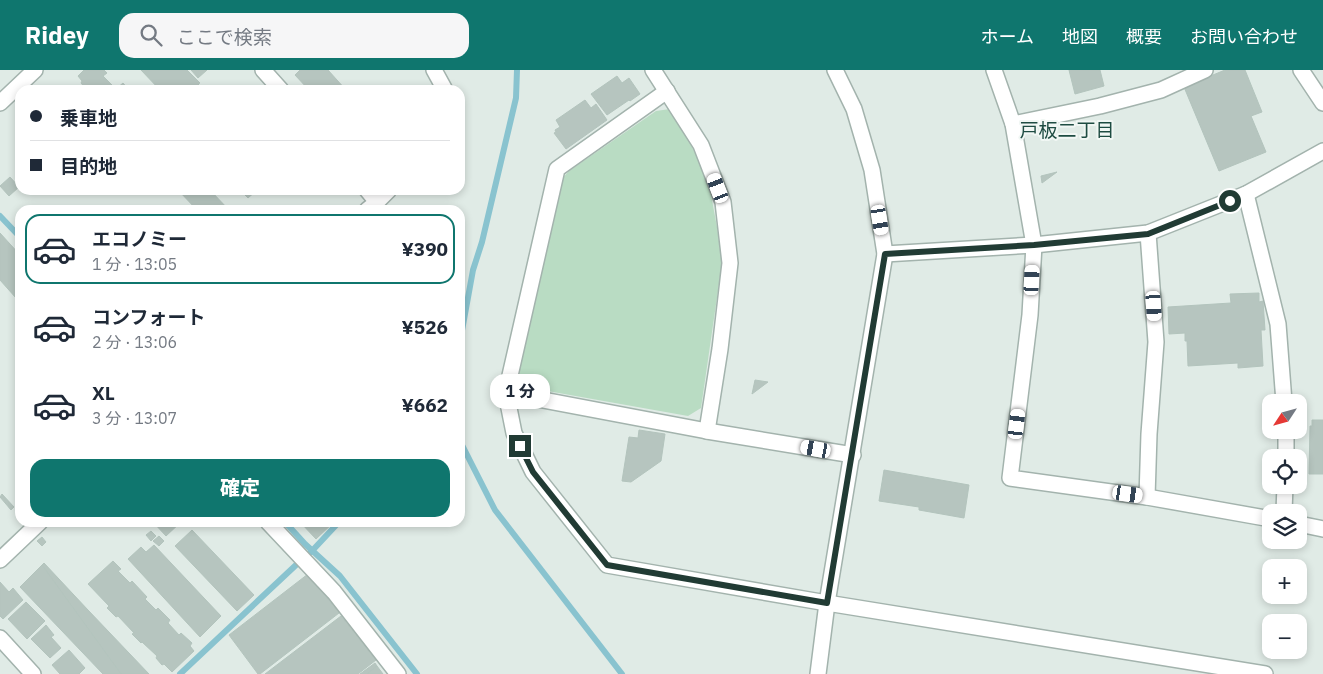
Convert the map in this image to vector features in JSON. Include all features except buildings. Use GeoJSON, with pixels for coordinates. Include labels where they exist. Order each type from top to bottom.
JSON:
{"type":"FeatureCollection","features":[{"type":"Feature","properties":{"kind":"street"},"geometry":{"type":"LineString","coordinates":[[19,85],[35,70]]}},
{"type":"Feature","properties":{"kind":"street"},"geometry":{"type":"LineString","coordinates":[[434,70],[442,85]]}},
{"type":"Feature","properties":{"kind":"street"},"geometry":{"type":"LineString","coordinates":[[653,70],[701,145],[724,202],[730,263],[720,349],[707,431]]}},
{"type":"Feature","properties":{"kind":"street"},"geometry":{"type":"LineString","coordinates":[[818,674],[827,603],[885,254],[872,170],[854,109],[835,70]]}},
{"type":"Feature","properties":{"kind":"street"},"geometry":{"type":"LineString","coordinates":[[994,70],[1013,124],[1034,245],[1030,316],[1010,478],[1147,497],[1262,517]]}},
{"type":"Feature","properties":{"kind":"street"},"geometry":{"type":"LineString","coordinates":[[1013,124],[1100,106],[1161,90],[1205,70]]}},
{"type":"Feature","properties":{"kind":"street"},"geometry":{"type":"LineString","coordinates":[[1301,70],[1323,103]]}},
{"type":"Feature","properties":{"kind":"street"},"geometry":{"type":"LineString","coordinates":[[0,103],[15,89]]}},
{"type":"Feature","properties":{"kind":"street"},"geometry":{"type":"LineString","coordinates":[[667,91],[557,168],[506,393],[514,432],[533,472],[607,565],[827,603],[1266,674]]}},
{"type":"Feature","properties":{"kind":"street"},"geometry":{"type":"LineString","coordinates":[[885,254],[1034,245],[1148,234],[1246,194],[1323,151]]}},
{"type":"Feature","properties":{"kind":"street"},"geometry":{"type":"LineString","coordinates":[[1246,194],[1278,324],[1283,394]]}},
{"type":"Feature","properties":{"kind":"street"},"geometry":{"type":"LineString","coordinates":[[1147,497],[1149,434],[1156,342],[1148,234]]}},
{"type":"Feature","properties":{"kind":"street"},"geometry":{"type":"LineString","coordinates":[[506,393],[707,431],[853,455]]}},
{"type":"Feature","properties":{"kind":"street"},"geometry":{"type":"LineString","coordinates":[[1307,526],[1323,529]]}},
{"type":"Feature","properties":{"kind":"street"},"geometry":{"type":"LineString","coordinates":[[0,560],[35,527]]}},
{"type":"Feature","properties":{"kind":"street"},"geometry":{"type":"LineString","coordinates":[[273,527],[334,592],[398,674]]}},
{"type":"Feature","properties":{"kind":"street"},"geometry":{"type":"LineString","coordinates":[[0,638],[33,674]]}},
{"type":"Feature","properties":{"kind":"green space"},"geometry":{"type":"Polygon","coordinates":[[[670,109],[685,133],[702,167],[711,195],[722,263],[701,408],[688,416],[525,387],[519,378],[522,343],[560,181],[569,171],[656,111],[670,109]]]}},
{"type":"Feature","properties":{"kind":"waterway"},"geometry":{"type":"LineString","coordinates":[[465,314],[473,270],[482,242],[516,98],[517,70]]}},
{"type":"Feature","properties":{"kind":"waterway"},"geometry":{"type":"LineString","coordinates":[[0,216],[15,232]]}},
{"type":"Feature","properties":{"kind":"waterway"},"geometry":{"type":"LineString","coordinates":[[465,451],[495,510],[622,674]]}},
{"type":"Feature","properties":{"kind":"waterway"},"geometry":{"type":"LineString","coordinates":[[290,527],[340,576],[417,674]]}},
{"type":"Feature","properties":{"kind":"waterway"},"geometry":{"type":"LineString","coordinates":[[311,552],[334,527]]}},
{"type":"Feature","properties":{"kind":"waterway"},"geometry":{"type":"LineString","coordinates":[[180,674],[296,565]]}},
{"type":"Feature","properties":{"kind":"district","name":"戸板二丁目"},"geometry":{"type":"Point","coordinates":[1067,130]}},
{"type":"Feature","properties":{"kind":"route"},"geometry":{"type":"LineString","coordinates":[[520,446],[533,472],[607,565],[827,603],[885,254],[1034,245],[1148,234],[1230,201]]}}]}
